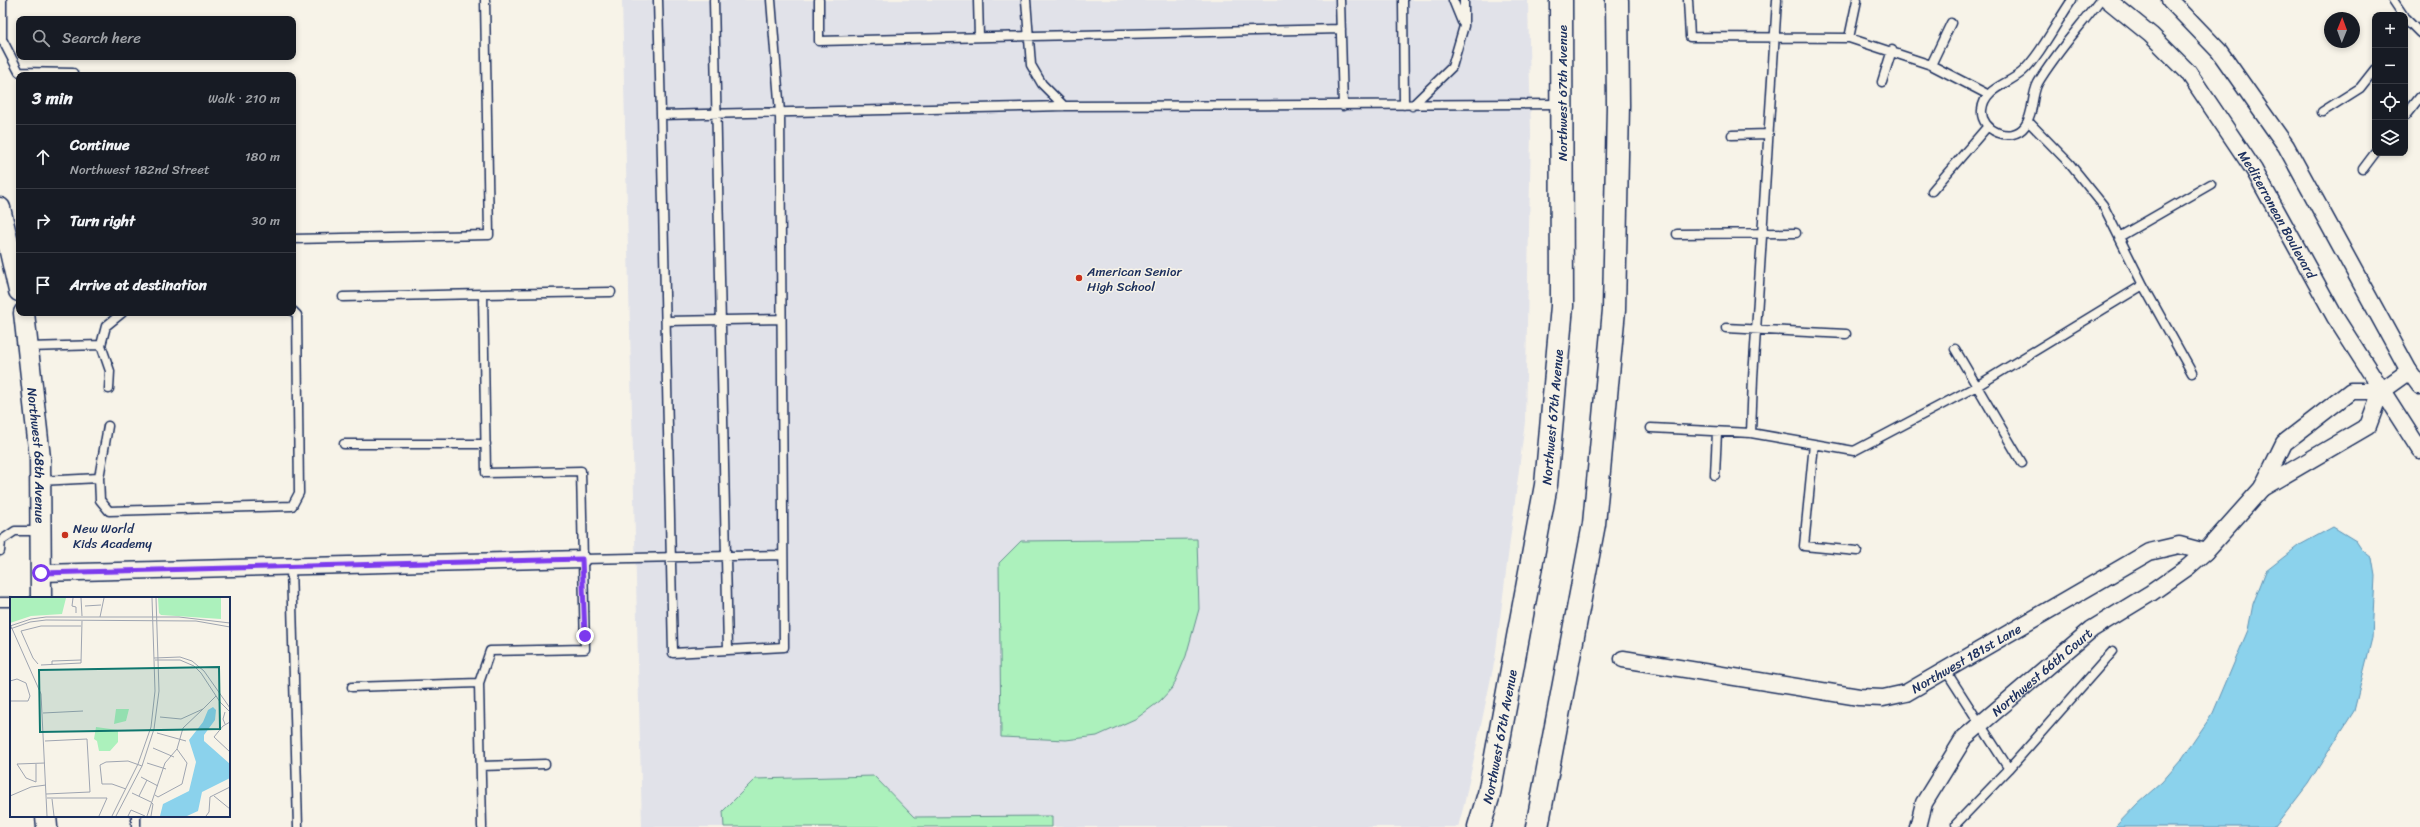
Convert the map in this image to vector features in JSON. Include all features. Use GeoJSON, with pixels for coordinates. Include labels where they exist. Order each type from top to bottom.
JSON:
{"type":"FeatureCollection","features":[{"type":"Feature","properties":{"kind":"main road","name":"Northwest 67th Avenue"},"geometry":{"type":"LineString","coordinates":[[1479,827],[1489,794],[1546,485],[1562,306],[1561,0]]}},
{"type":"Feature","properties":{"kind":"main road"},"geometry":{"type":"LineString","coordinates":[[1537,827],[1595,517],[1614,310],[1618,105],[1617,0]]}},
{"type":"Feature","properties":{"kind":"street","name":"Mediterranean Boulevard"},"geometry":{"type":"LineString","coordinates":[[2108,0],[2151,35],[2188,72],[2254,170],[2335,317],[2420,450]]}},
{"type":"Feature","properties":{"kind":"street"},"geometry":{"type":"LineString","coordinates":[[2170,0],[2219,51],[2286,146],[2409,371],[2420,386]]}},
{"type":"Feature","properties":{"kind":"street"},"geometry":{"type":"LineString","coordinates":[[0,208],[9,232],[16,273]]}},
{"type":"Feature","properties":{"kind":"street","name":"Northwest 68th Avenue"},"geometry":{"type":"LineString","coordinates":[[24,316],[40,458],[41,597]]}},
{"type":"Feature","properties":{"kind":"street"},"geometry":{"type":"LineString","coordinates":[[2205,552],[2262,488],[2284,443],[2351,391],[2381,390],[2409,371]]}},
{"type":"Feature","properties":{"kind":"street"},"geometry":{"type":"LineString","coordinates":[[2262,488],[2368,426],[2381,390]]}},
{"type":"Feature","properties":{"kind":"street","name":"Northwest 181st Lane"},"geometry":{"type":"LineString","coordinates":[[1623,659],[1867,697],[1883,698],[1906,693],[2149,552],[2179,545],[2205,552]]}},
{"type":"Feature","properties":{"kind":"street","name":"Northwest 66th Court"},"geometry":{"type":"LineString","coordinates":[[1918,827],[1928,796],[1964,738],[2092,629],[2151,593],[2188,567],[2205,552]]}},
{"type":"Feature","properties":{"kind":"street"},"geometry":{"type":"LineString","coordinates":[[41,573],[582,559]]}},
{"type":"Feature","properties":{"kind":"street"},"geometry":{"type":"LineString","coordinates":[[46,817],[47,827]]}},
{"type":"Feature","properties":{"kind":"lane"},"geometry":{"type":"LineString","coordinates":[[2,0],[2,39],[19,72]]}},
{"type":"Feature","properties":{"kind":"lane"},"geometry":{"type":"LineString","coordinates":[[296,239],[489,235],[485,0]]}},
{"type":"Feature","properties":{"kind":"lane"},"geometry":{"type":"LineString","coordinates":[[658,0],[674,653],[784,647],[780,113],[771,0]]}},
{"type":"Feature","properties":{"kind":"lane"},"geometry":{"type":"LineString","coordinates":[[714,0],[718,114],[728,650]]}},
{"type":"Feature","properties":{"kind":"lane"},"geometry":{"type":"LineString","coordinates":[[819,0],[820,41],[1341,29]]}},
{"type":"Feature","properties":{"kind":"lane"},"geometry":{"type":"LineString","coordinates":[[978,0],[979,37]]}},
{"type":"Feature","properties":{"kind":"lane"},"geometry":{"type":"LineString","coordinates":[[1026,0],[1031,65],[1036,76],[1064,106]]}},
{"type":"Feature","properties":{"kind":"lane"},"geometry":{"type":"LineString","coordinates":[[1340,0],[1342,106]]}},
{"type":"Feature","properties":{"kind":"lane"},"geometry":{"type":"LineString","coordinates":[[1403,0],[1408,106]]}},
{"type":"Feature","properties":{"kind":"lane"},"geometry":{"type":"LineString","coordinates":[[1453,0],[1464,26]]}},
{"type":"Feature","properties":{"kind":"lane"},"geometry":{"type":"LineString","coordinates":[[1408,106],[1452,67],[1464,26],[1464,0]]}},
{"type":"Feature","properties":{"kind":"lane"},"geometry":{"type":"LineString","coordinates":[[1688,0],[1690,37],[1849,38],[1892,50],[1931,65],[1987,94]]}},
{"type":"Feature","properties":{"kind":"lane"},"geometry":{"type":"LineString","coordinates":[[1751,434],[1761,233],[1776,0]]}},
{"type":"Feature","properties":{"kind":"lane"},"geometry":{"type":"LineString","coordinates":[[1849,38],[1857,0]]}},
{"type":"Feature","properties":{"kind":"lane"},"geometry":{"type":"LineString","coordinates":[[2072,0],[2023,72],[1987,94],[1982,102],[1981,116],[1987,127],[1996,132],[2007,134],[2017,133],[2028,121],[2039,81],[2100,0]]}},
{"type":"Feature","properties":{"kind":"lane"},"geometry":{"type":"LineString","coordinates":[[2393,0],[2401,12]]}},
{"type":"Feature","properties":{"kind":"lane"},"geometry":{"type":"LineString","coordinates":[[1931,65],[1951,23]]}},
{"type":"Feature","properties":{"kind":"lane"},"geometry":{"type":"LineString","coordinates":[[2408,26],[2420,33]]}},
{"type":"Feature","properties":{"kind":"lane"},"geometry":{"type":"LineString","coordinates":[[1882,82],[1892,50]]}},
{"type":"Feature","properties":{"kind":"lane"},"geometry":{"type":"LineString","coordinates":[[2322,112],[2360,88],[2372,73]]}},
{"type":"Feature","properties":{"kind":"lane"},"geometry":{"type":"LineString","coordinates":[[2408,112],[2420,97]]}},
{"type":"Feature","properties":{"kind":"lane"},"geometry":{"type":"LineString","coordinates":[[662,115],[1064,106],[1408,106],[1562,104]]}},
{"type":"Feature","properties":{"kind":"lane"},"geometry":{"type":"LineString","coordinates":[[2028,121],[2045,136],[2103,205],[2143,285],[2192,373]]}},
{"type":"Feature","properties":{"kind":"lane"},"geometry":{"type":"LineString","coordinates":[[1932,191],[1987,127]]}},
{"type":"Feature","properties":{"kind":"lane"},"geometry":{"type":"LineString","coordinates":[[1732,134],[1768,134]]}},
{"type":"Feature","properties":{"kind":"lane"},"geometry":{"type":"LineString","coordinates":[[2362,168],[2372,156]]}},
{"type":"Feature","properties":{"kind":"lane"},"geometry":{"type":"LineString","coordinates":[[2119,237],[2211,184]]}},
{"type":"Feature","properties":{"kind":"lane"},"geometry":{"type":"LineString","coordinates":[[1677,234],[1796,233]]}},
{"type":"Feature","properties":{"kind":"lane"},"geometry":{"type":"LineString","coordinates":[[1651,428],[1751,434],[1854,451],[1977,386],[2143,285]]}},
{"type":"Feature","properties":{"kind":"lane"},"geometry":{"type":"LineString","coordinates":[[343,297],[611,292]]}},
{"type":"Feature","properties":{"kind":"lane"},"geometry":{"type":"LineString","coordinates":[[482,827],[479,683],[490,651],[585,649],[581,471],[486,473],[483,294]]}},
{"type":"Feature","properties":{"kind":"lane"},"geometry":{"type":"LineString","coordinates":[[108,426],[99,478],[100,500],[109,511],[292,506],[299,493],[296,314]]}},
{"type":"Feature","properties":{"kind":"lane"},"geometry":{"type":"LineString","coordinates":[[109,389],[110,371],[101,345],[106,326],[118,316]]}},
{"type":"Feature","properties":{"kind":"lane"},"geometry":{"type":"LineString","coordinates":[[666,321],[781,319]]}},
{"type":"Feature","properties":{"kind":"lane"},"geometry":{"type":"LineString","coordinates":[[1726,328],[1846,334]]}},
{"type":"Feature","properties":{"kind":"lane"},"geometry":{"type":"LineString","coordinates":[[28,347],[101,345]]}},
{"type":"Feature","properties":{"kind":"lane"},"geometry":{"type":"LineString","coordinates":[[1955,349],[2022,464]]}},
{"type":"Feature","properties":{"kind":"lane"},"geometry":{"type":"LineString","coordinates":[[1715,475],[1717,432]]}},
{"type":"Feature","properties":{"kind":"lane"},"geometry":{"type":"LineString","coordinates":[[344,444],[486,444]]}},
{"type":"Feature","properties":{"kind":"lane"},"geometry":{"type":"LineString","coordinates":[[1814,444],[1804,546],[1857,551]]}},
{"type":"Feature","properties":{"kind":"lane"},"geometry":{"type":"LineString","coordinates":[[40,481],[99,478]]}},
{"type":"Feature","properties":{"kind":"lane"},"geometry":{"type":"LineString","coordinates":[[0,551],[1,541],[15,531],[40,531]]}},
{"type":"Feature","properties":{"kind":"lane"},"geometry":{"type":"LineString","coordinates":[[582,559],[783,555]]}},
{"type":"Feature","properties":{"kind":"lane"},"geometry":{"type":"LineString","coordinates":[[291,566],[298,827]]}},
{"type":"Feature","properties":{"kind":"lane"},"geometry":{"type":"LineString","coordinates":[[1956,824],[2010,769],[2113,651]]}},
{"type":"Feature","properties":{"kind":"lane"},"geometry":{"type":"LineString","coordinates":[[1946,671],[1981,722],[2010,769]]}},
{"type":"Feature","properties":{"kind":"lane"},"geometry":{"type":"LineString","coordinates":[[352,687],[479,683]]}},
{"type":"Feature","properties":{"kind":"lane"},"geometry":{"type":"LineString","coordinates":[[481,766],[545,764]]}},
{"type":"Feature","properties":{"kind":"shaded area","name":"American Senior High School"},"geometry":{"type":"Polygon","coordinates":[[[622,0],[1528,0],[1531,133],[1525,422],[1495,659],[1458,827],[642,827],[622,0]]]}},
{"type":"Feature","properties":{"kind":"green space"},"geometry":{"type":"Polygon","coordinates":[[[1197,539],[1199,609],[1186,656],[1173,687],[1160,701],[1137,718],[1097,736],[1066,740],[1001,737],[999,563],[1021,541],[1197,539]]]}},
{"type":"Feature","properties":{"kind":"green space"},"geometry":{"type":"Polygon","coordinates":[[[874,776],[914,817],[1052,816],[1052,827],[724,827],[723,811],[755,779],[874,776]]]}},
{"type":"Feature","properties":{"kind":"water"},"geometry":{"type":"Polygon","coordinates":[[[2333,527],[2356,541],[2362,550],[2372,558],[2375,576],[2372,638],[2354,711],[2308,784],[2275,827],[2115,827],[2138,803],[2162,782],[2181,760],[2213,713],[2248,630],[2253,604],[2266,571],[2298,546],[2333,527]]]}},
{"type":"Feature","properties":{"kind":"place","name":"American Senior High School"},"geometry":{"type":"Point","coordinates":[1079,278]}},
{"type":"Feature","properties":{"kind":"place","name":"New World Kids Academy"},"geometry":{"type":"Point","coordinates":[65,535]}},
{"type":"Feature","properties":{"kind":"route"},"geometry":{"type":"LineString","coordinates":[[41,573],[582,559],[585,636]]}}]}
